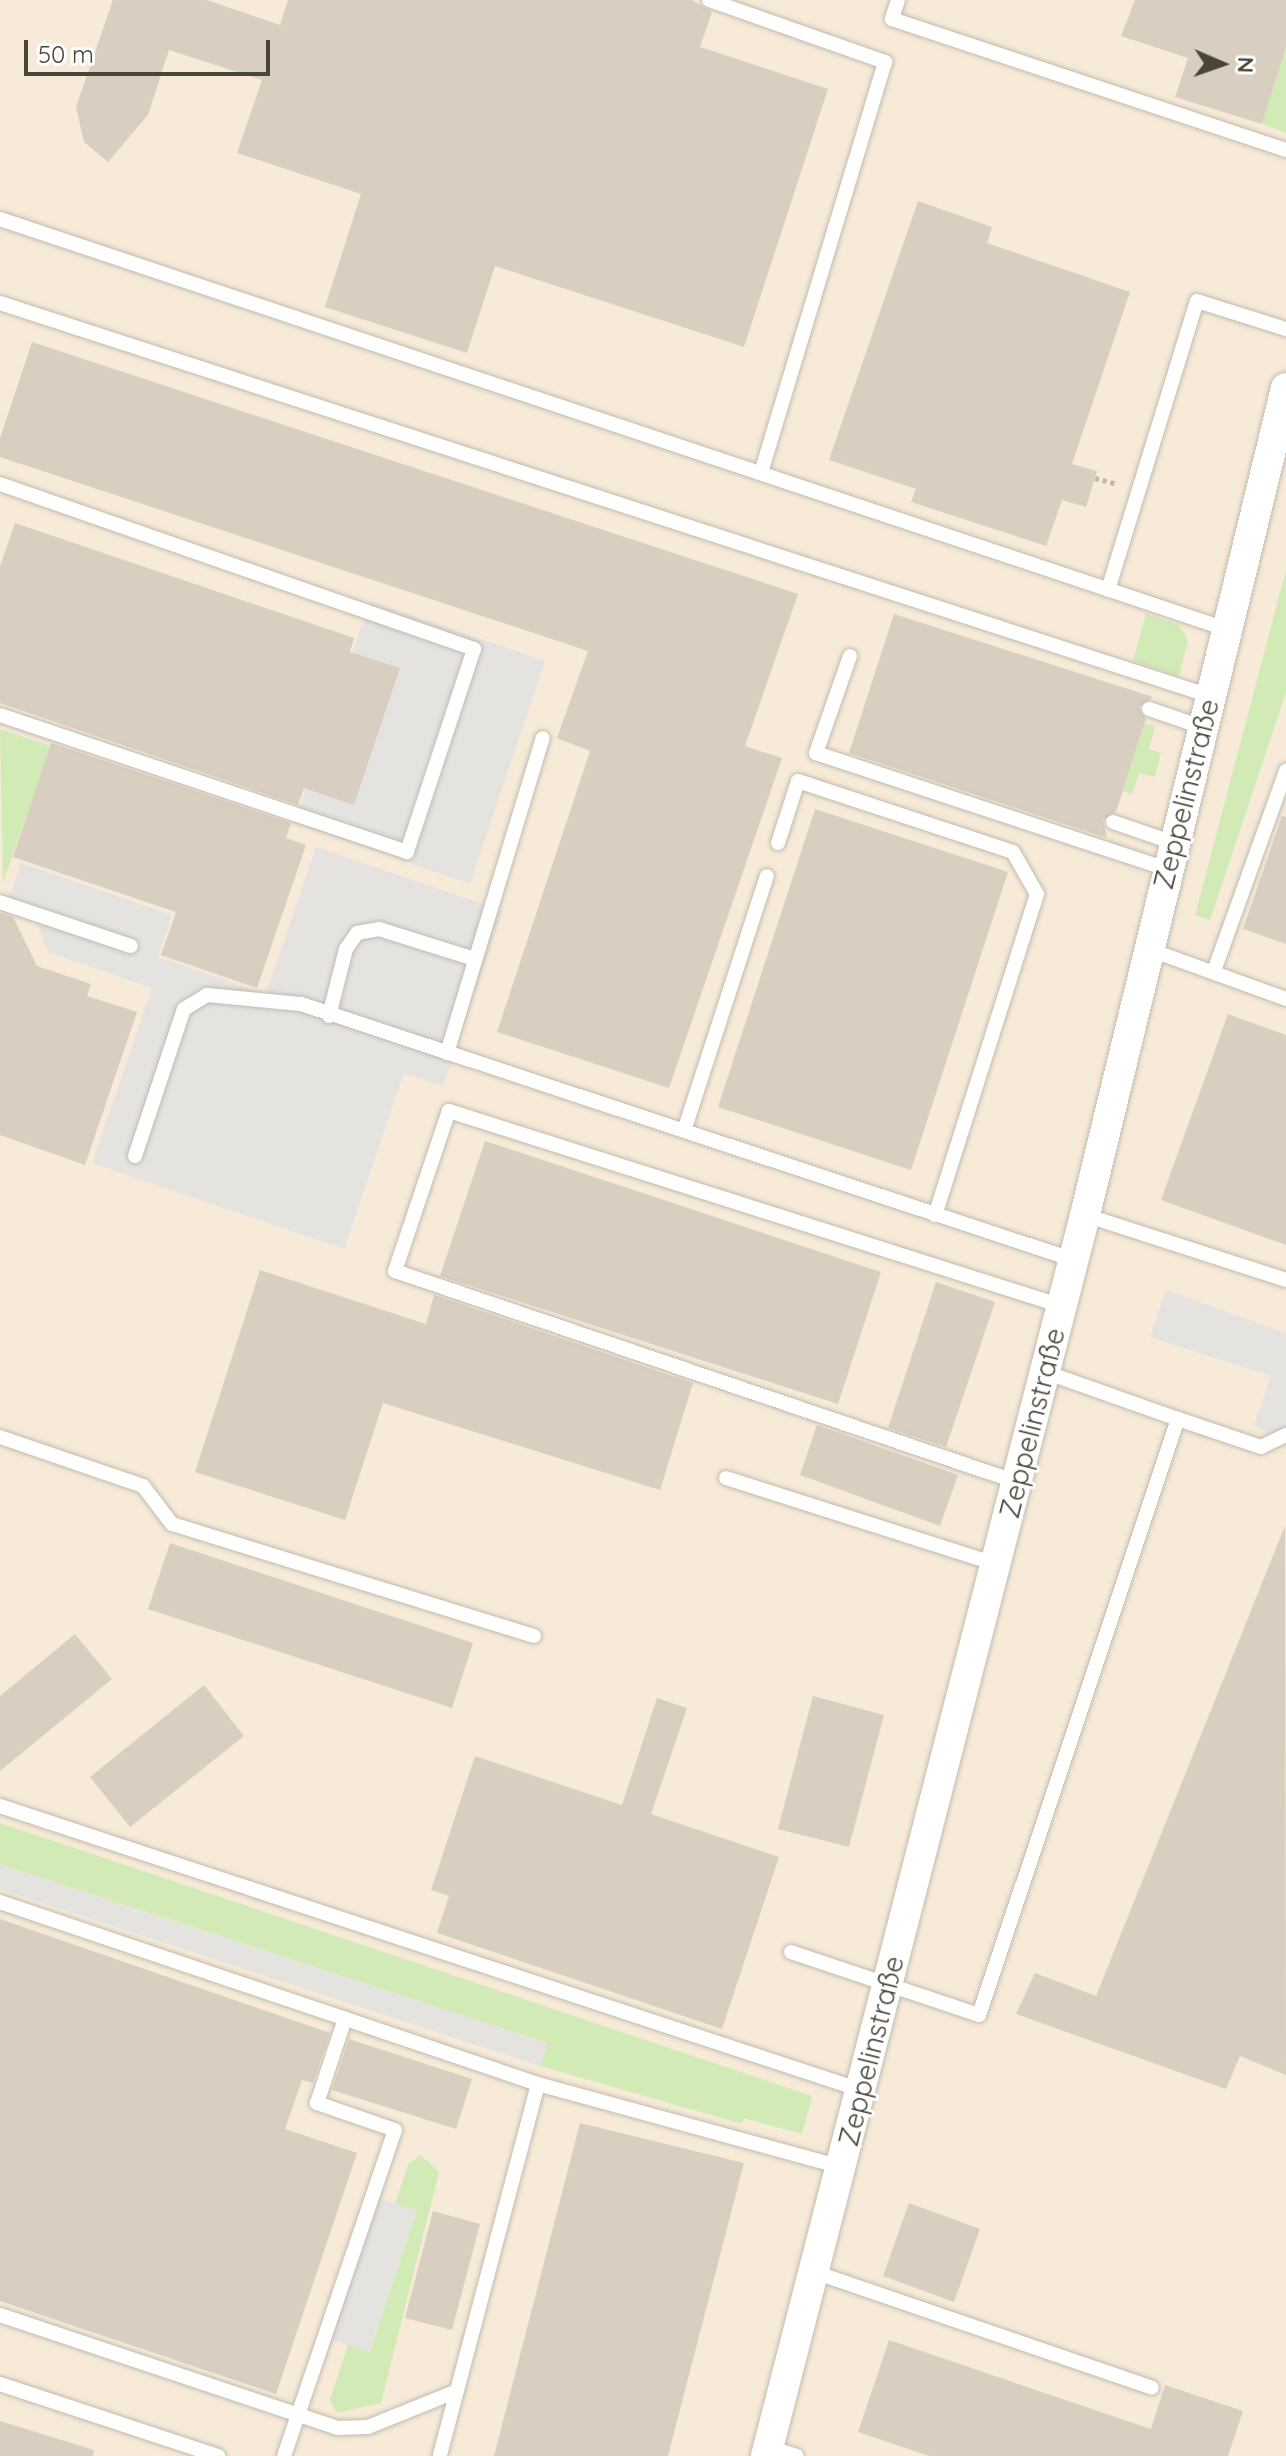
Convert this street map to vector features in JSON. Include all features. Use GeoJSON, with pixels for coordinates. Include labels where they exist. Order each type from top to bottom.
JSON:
{"type":"FeatureCollection","features":[{"type":"Feature","properties":{"kind":"street","name":"Zeppelinstraße"},"geometry":{"type":"LineString","coordinates":[[777,2453],[814,2272],[1074,1260],[1286,388]]}},
{"type":"Feature","properties":{"kind":"lane"},"geometry":{"type":"LineString","coordinates":[[709,0],[885,62],[761,472]]}},
{"type":"Feature","properties":{"kind":"lane"},"geometry":{"type":"LineString","coordinates":[[898,0],[892,19],[1286,150]]}},
{"type":"Feature","properties":{"kind":"lane"},"geometry":{"type":"LineString","coordinates":[[0,219],[1226,629]]}},
{"type":"Feature","properties":{"kind":"lane"},"geometry":{"type":"LineString","coordinates":[[1108,590],[1197,301],[1286,329]]}},
{"type":"Feature","properties":{"kind":"lane"},"geometry":{"type":"LineString","coordinates":[[0,303],[1210,696]]}},
{"type":"Feature","properties":{"kind":"lane"},"geometry":{"type":"LineString","coordinates":[[0,484],[474,649],[407,852],[0,715]]}},
{"type":"Feature","properties":{"kind":"lane"},"geometry":{"type":"LineString","coordinates":[[850,656],[816,753],[1171,856]]}},
{"type":"Feature","properties":{"kind":"lane"},"geometry":{"type":"LineString","coordinates":[[1149,709],[1202,727]]}},
{"type":"Feature","properties":{"kind":"lane"},"geometry":{"type":"LineString","coordinates":[[447,1053],[543,738]]}},
{"type":"Feature","properties":{"kind":"lane"},"geometry":{"type":"LineString","coordinates":[[1214,971],[1286,771]]}},
{"type":"Feature","properties":{"kind":"lane"},"geometry":{"type":"LineString","coordinates":[[778,843],[798,781],[1013,852],[1037,894],[935,1215]]}},
{"type":"Feature","properties":{"kind":"lane"},"geometry":{"type":"LineString","coordinates":[[1113,822],[1171,856]]}},
{"type":"Feature","properties":{"kind":"lane"},"geometry":{"type":"LineString","coordinates":[[684,1131],[767,876]]}},
{"type":"Feature","properties":{"kind":"lane"},"geometry":{"type":"LineString","coordinates":[[0,902],[131,946]]}},
{"type":"Feature","properties":{"kind":"lane"},"geometry":{"type":"LineString","coordinates":[[329,1016],[346,949],[357,933],[379,929],[475,959]]}},
{"type":"Feature","properties":{"kind":"lane"},"geometry":{"type":"LineString","coordinates":[[1148,949],[1286,999]]}},
{"type":"Feature","properties":{"kind":"lane"},"geometry":{"type":"LineString","coordinates":[[135,1156],[184,1009],[207,995],[301,1004],[329,1016],[1074,1260]]}},
{"type":"Feature","properties":{"kind":"lane"},"geometry":{"type":"LineString","coordinates":[[1017,1482],[395,1271],[449,1111],[1062,1306]]}},
{"type":"Feature","properties":{"kind":"lane"},"geometry":{"type":"LineString","coordinates":[[1085,1215],[1286,1280]]}},
{"type":"Feature","properties":{"kind":"lane"},"geometry":{"type":"LineString","coordinates":[[1045,1372],[1261,1447],[1286,1435]]}},
{"type":"Feature","properties":{"kind":"lane"},"geometry":{"type":"LineString","coordinates":[[791,1952],[979,2015],[1178,1419]]}},
{"type":"Feature","properties":{"kind":"lane"},"geometry":{"type":"LineString","coordinates":[[0,1437],[143,1486],[172,1524],[534,1636]]}},
{"type":"Feature","properties":{"kind":"lane"},"geometry":{"type":"LineString","coordinates":[[726,1478],[996,1564]]}},
{"type":"Feature","properties":{"kind":"lane"},"geometry":{"type":"LineString","coordinates":[[0,1806],[861,2090]]}},
{"type":"Feature","properties":{"kind":"lane"},"geometry":{"type":"LineString","coordinates":[[0,1902],[538,2084],[841,2167]]}},
{"type":"Feature","properties":{"kind":"lane"},"geometry":{"type":"LineString","coordinates":[[284,2456],[395,2130],[317,2103],[345,2019]]}},
{"type":"Feature","properties":{"kind":"lane"},"geometry":{"type":"LineString","coordinates":[[440,2456],[538,2084]]}},
{"type":"Feature","properties":{"kind":"lane"},"geometry":{"type":"LineString","coordinates":[[814,2272],[1152,2388]]}},
{"type":"Feature","properties":{"kind":"lane"},"geometry":{"type":"LineString","coordinates":[[0,2315],[337,2428],[368,2427],[457,2391]]}},
{"type":"Feature","properties":{"kind":"lane"},"geometry":{"type":"LineString","coordinates":[[0,2384],[218,2456]]}},
{"type":"Feature","properties":{"kind":"shaded area"},"geometry":{"type":"Polygon","coordinates":[[[0,0],[1286,0],[1286,2456],[0,2456],[0,0]]]}},
{"type":"Feature","properties":{"kind":"shaded area"},"geometry":{"type":"Polygon","coordinates":[[[370,601],[545,661],[470,884],[294,823],[370,601]]]}},
{"type":"Feature","properties":{"kind":"shaded area"},"geometry":{"type":"Polygon","coordinates":[[[316,847],[503,911],[443,1086],[404,1073],[344,1249],[92,1163],[152,988],[48,952],[33,913],[7,904],[21,863],[172,915],[158,957],[266,994],[316,847]]]}},
{"type":"Feature","properties":{"kind":"shaded area"},"geometry":{"type":"Polygon","coordinates":[[[1166,1290],[1286,1333],[1286,1445],[1254,1425],[1271,1376],[1150,1337],[1166,1290]]]}},
{"type":"Feature","properties":{"kind":"shaded area"},"geometry":{"type":"Polygon","coordinates":[[[0,1864],[548,2044],[540,2066],[0,1889],[0,1864]]]}},
{"type":"Feature","properties":{"kind":"shaded area"},"geometry":{"type":"Polygon","coordinates":[[[372,2196],[417,2210],[369,2352],[325,2338],[372,2196]]]}},
{"type":"Feature","properties":{"kind":"green space"},"geometry":{"type":"Polygon","coordinates":[[[1286,47],[1286,133],[1262,124],[1286,47]]]}},
{"type":"Feature","properties":{"kind":"green space"},"geometry":{"type":"Polygon","coordinates":[[[1286,570],[1286,692],[1210,920],[1195,915],[1286,570]]]}},
{"type":"Feature","properties":{"kind":"green space"},"geometry":{"type":"Polygon","coordinates":[[[1146,614],[1179,625],[1188,640],[1179,676],[1133,661],[1146,614]]]}},
{"type":"Feature","properties":{"kind":"green space"},"geometry":{"type":"Polygon","coordinates":[[[1145,723],[1155,726],[1149,749],[1161,753],[1155,777],[1139,773],[1132,794],[1123,791],[1145,723]]]}},
{"type":"Feature","properties":{"kind":"green space"},"geometry":{"type":"Polygon","coordinates":[[[0,729],[64,751],[46,760],[3,883],[0,729]]]}},
{"type":"Feature","properties":{"kind":"green space"},"geometry":{"type":"Polygon","coordinates":[[[0,1823],[812,2096],[802,2134],[744,2118],[742,2124],[540,2066],[547,2043],[0,1864],[0,1823]]]}},
{"type":"Feature","properties":{"kind":"green space"},"geometry":{"type":"Polygon","coordinates":[[[421,2155],[439,2172],[381,2403],[337,2413],[330,2400],[348,2345],[370,2352],[416,2210],[395,2203],[409,2163],[421,2155]]]}},
{"type":"Feature","properties":{"kind":"building"},"geometry":{"type":"Polygon","coordinates":[[[113,0],[207,0],[280,25],[288,0],[692,0],[712,12],[700,47],[828,89],[744,347],[495,266],[467,353],[325,307],[361,194],[237,153],[262,80],[169,50],[148,115],[108,162],[84,142],[76,107],[113,0]]]}},
{"type":"Feature","properties":{"kind":"building"},"geometry":{"type":"Polygon","coordinates":[[[1135,0],[1286,0],[1286,47],[1262,124],[1175,97],[1188,58],[1121,36],[1135,0]]]}},
{"type":"Feature","properties":{"kind":"building"},"geometry":{"type":"Polygon","coordinates":[[[918,201],[992,227],[987,243],[1130,292],[1072,464],[1097,471],[1086,507],[1062,500],[1046,546],[911,502],[916,489],[829,460],[918,201]]]}},
{"type":"Feature","properties":{"kind":"building"},"geometry":{"type":"Polygon","coordinates":[[[32,342],[798,594],[745,746],[782,758],[669,1088],[497,1032],[590,751],[557,738],[588,651],[0,457],[0,438],[32,342]]]}},
{"type":"Feature","properties":{"kind":"building"},"geometry":{"type":"Polygon","coordinates":[[[15,523],[354,638],[350,652],[400,668],[354,805],[304,788],[298,805],[0,703],[0,566],[15,523]]]}},
{"type":"Feature","properties":{"kind":"building"},"geometry":{"type":"Polygon","coordinates":[[[894,614],[1153,697],[1139,707],[1146,719],[1116,812],[1103,820],[1107,838],[849,753],[894,614]]]}},
{"type":"Feature","properties":{"kind":"building"},"geometry":{"type":"Polygon","coordinates":[[[51,743],[291,823],[286,838],[306,845],[257,988],[161,955],[176,912],[13,857],[51,743]]]}},
{"type":"Feature","properties":{"kind":"building"},"geometry":{"type":"Polygon","coordinates":[[[815,809],[1008,872],[911,1170],[718,1107],[815,809]]]}},
{"type":"Feature","properties":{"kind":"building"},"geometry":{"type":"Polygon","coordinates":[[[1282,816],[1286,817],[1286,944],[1243,929],[1282,816]]]}},
{"type":"Feature","properties":{"kind":"building"},"geometry":{"type":"Polygon","coordinates":[[[0,913],[13,917],[37,966],[91,984],[87,996],[137,1012],[85,1165],[0,1135],[0,913]]]}},
{"type":"Feature","properties":{"kind":"building"},"geometry":{"type":"Polygon","coordinates":[[[1228,1014],[1286,1035],[1286,1245],[1161,1200],[1228,1014]]]}},
{"type":"Feature","properties":{"kind":"building"},"geometry":{"type":"Polygon","coordinates":[[[485,1141],[881,1272],[838,1404],[440,1276],[485,1141]]]}},
{"type":"Feature","properties":{"kind":"building"},"geometry":{"type":"Polygon","coordinates":[[[260,1270],[426,1324],[434,1295],[693,1383],[660,1490],[383,1403],[345,1520],[195,1472],[260,1270]]]}},
{"type":"Feature","properties":{"kind":"building"},"geometry":{"type":"Polygon","coordinates":[[[936,1282],[995,1302],[946,1447],[888,1428],[936,1282]]]}},
{"type":"Feature","properties":{"kind":"building"},"geometry":{"type":"Polygon","coordinates":[[[817,1425],[958,1475],[940,1526],[800,1475],[817,1425]]]}},
{"type":"Feature","properties":{"kind":"building"},"geometry":{"type":"Polygon","coordinates":[[[1285,1526],[1286,2075],[1240,2056],[1226,2089],[1016,2014],[1035,1973],[1096,1996],[1285,1526]]]}},
{"type":"Feature","properties":{"kind":"building"},"geometry":{"type":"Polygon","coordinates":[[[170,1543],[473,1643],[452,1708],[148,1609],[170,1543]]]}},
{"type":"Feature","properties":{"kind":"building"},"geometry":{"type":"Polygon","coordinates":[[[75,1634],[112,1679],[0,1771],[0,1696],[75,1634]]]}},
{"type":"Feature","properties":{"kind":"building"},"geometry":{"type":"Polygon","coordinates":[[[204,1685],[244,1736],[130,1827],[90,1777],[204,1685]]]}},
{"type":"Feature","properties":{"kind":"building"},"geometry":{"type":"Polygon","coordinates":[[[813,1696],[884,1715],[849,1847],[778,1829],[813,1696]]]}},
{"type":"Feature","properties":{"kind":"building"},"geometry":{"type":"Polygon","coordinates":[[[657,1698],[687,1708],[651,1814],[779,1857],[722,2029],[437,1933],[449,1896],[431,1890],[475,1756],[622,1805],[657,1698]]]}},
{"type":"Feature","properties":{"kind":"building"},"geometry":{"type":"Polygon","coordinates":[[[0,1919],[330,2033],[313,2083],[302,2080],[285,2129],[357,2153],[276,2394],[0,2301],[0,1919]]]}},
{"type":"Feature","properties":{"kind":"building"},"geometry":{"type":"Polygon","coordinates":[[[349,2039],[472,2079],[456,2129],[332,2090],[349,2039]]]}},
{"type":"Feature","properties":{"kind":"building"},"geometry":{"type":"Polygon","coordinates":[[[580,2123],[744,2163],[668,2456],[494,2456],[580,2123]]]}},
{"type":"Feature","properties":{"kind":"building"},"geometry":{"type":"Polygon","coordinates":[[[909,2203],[980,2229],[954,2302],[883,2276],[909,2203]]]}},
{"type":"Feature","properties":{"kind":"building"},"geometry":{"type":"Polygon","coordinates":[[[433,2211],[480,2224],[452,2330],[405,2318],[433,2211]]]}},
{"type":"Feature","properties":{"kind":"building"},"geometry":{"type":"Polygon","coordinates":[[[889,2340],[1151,2429],[1165,2385],[1243,2411],[1228,2456],[929,2456],[858,2432],[889,2340]]]}},
{"type":"Feature","properties":{"kind":"building"},"geometry":{"type":"Polygon","coordinates":[[[0,2421],[94,2450],[93,2456],[0,2456],[0,2421]]]}}]}
